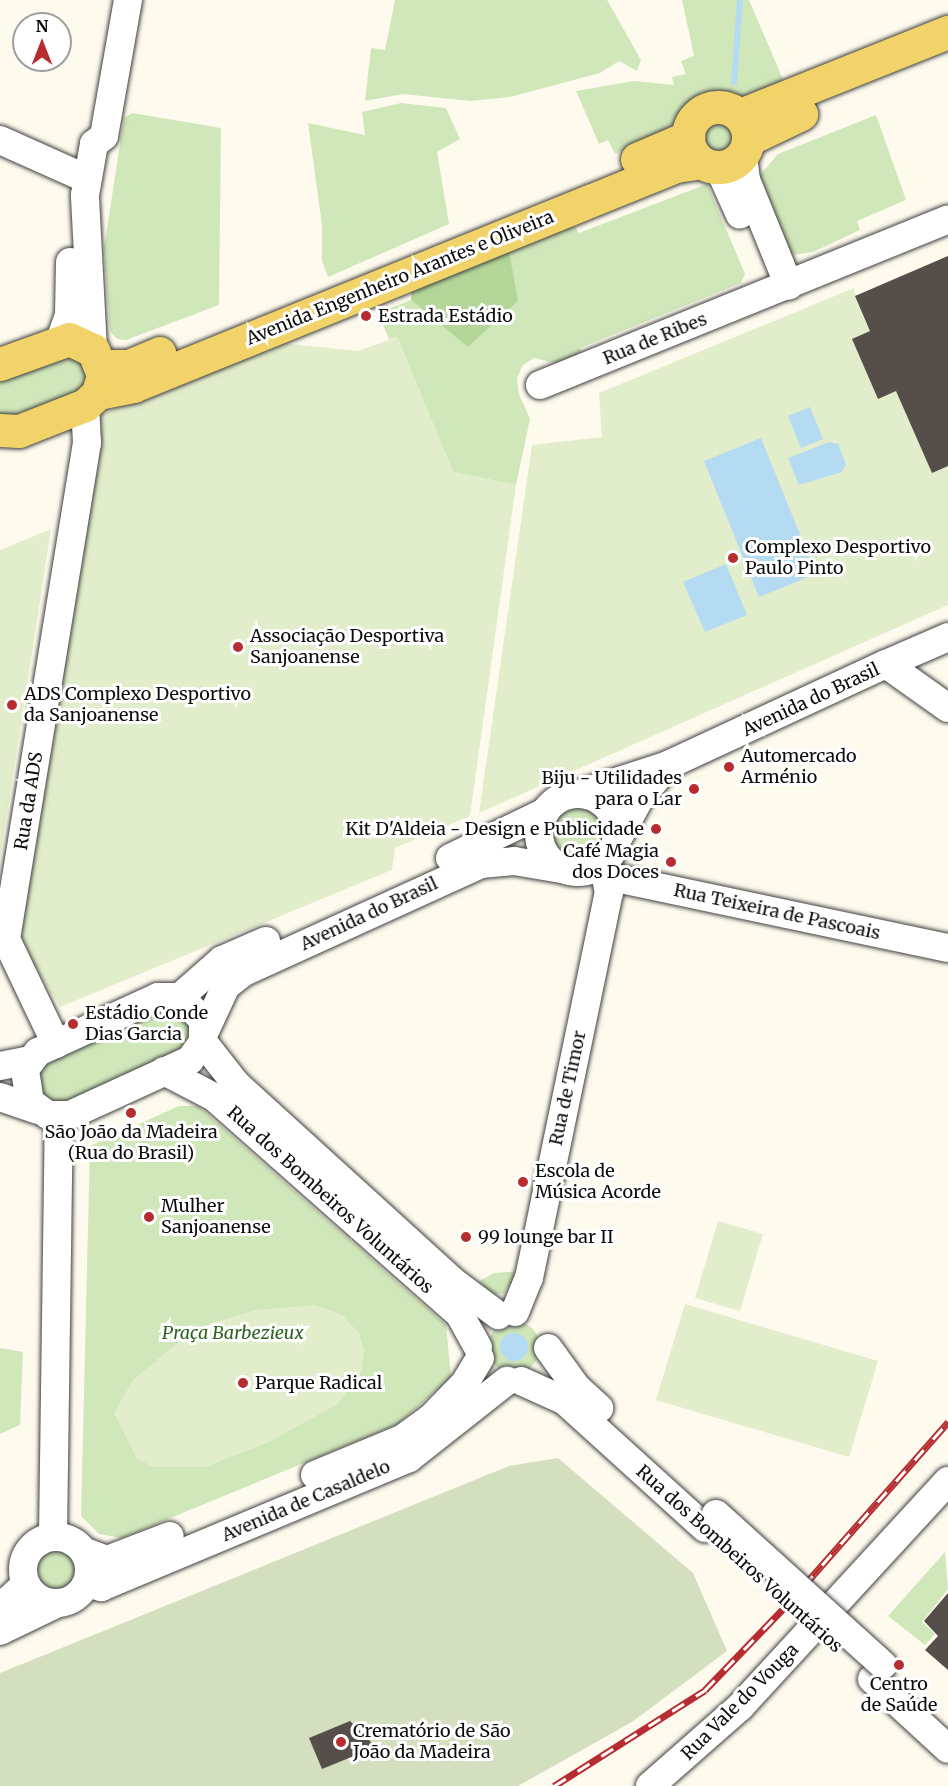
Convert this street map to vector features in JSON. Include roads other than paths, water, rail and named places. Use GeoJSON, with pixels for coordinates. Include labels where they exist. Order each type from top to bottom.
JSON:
{"type":"FeatureCollection","features":[{"type":"Feature","properties":{"kind":"main road","name":"Avenida Engenheiro Arantes e Oliveira"},"geometry":{"type":"LineString","coordinates":[[723,146],[948,32]]}},
{"type":"Feature","properties":{"kind":"main road","name":"Avenida Engenheiro Arantes e Oliveira"},"geometry":{"type":"LineString","coordinates":[[0,431],[20,431],[95,378],[133,386],[948,55]]}},
{"type":"Feature","properties":{"kind":"main road"},"geometry":{"type":"LineString","coordinates":[[0,364],[60,340],[78,341],[95,378]]}},
{"type":"Feature","properties":{"kind":"street"},"geometry":{"type":"LineString","coordinates":[[60,340],[69,315],[76,204],[86,187],[94,144],[88,133],[112,0]]}},
{"type":"Feature","properties":{"kind":"street"},"geometry":{"type":"LineString","coordinates":[[94,144],[104,136],[128,0]]}},
{"type":"Feature","properties":{"kind":"street"},"geometry":{"type":"LineString","coordinates":[[0,140],[86,187]]}},
{"type":"Feature","properties":{"kind":"street"},"geometry":{"type":"LineString","coordinates":[[723,146],[779,289]]}},
{"type":"Feature","properties":{"kind":"street","name":"Rua da ADS"},"geometry":{"type":"LineString","coordinates":[[56,1044],[6,939],[87,443],[95,378],[86,187]]}},
{"type":"Feature","properties":{"kind":"street","name":"Rua de Ribes"},"geometry":{"type":"LineString","coordinates":[[540,385],[948,219]]}},
{"type":"Feature","properties":{"kind":"street"},"geometry":{"type":"LineString","coordinates":[[886,664],[948,638]]}},
{"type":"Feature","properties":{"kind":"street","name":"Avenida do Brasil"},"geometry":{"type":"LineString","coordinates":[[180,997],[222,960],[545,812],[554,802],[668,765],[886,664],[948,708]]}},
{"type":"Feature","properties":{"kind":"street","name":"Avenida do Brasil"},"geometry":{"type":"LineString","coordinates":[[49,1113],[189,1060],[226,986],[244,972],[481,864],[497,860],[585,871],[609,860],[640,798],[668,765]]}},
{"type":"Feature","properties":{"kind":"street"},"geometry":{"type":"LineString","coordinates":[[579,794],[609,808],[609,860]]}},
{"type":"Feature","properties":{"kind":"street"},"geometry":{"type":"LineString","coordinates":[[545,812],[539,831],[543,851],[567,870]]}},
{"type":"Feature","properties":{"kind":"street","name":"Rua Teixeira de Pascoais"},"geometry":{"type":"LineString","coordinates":[[609,860],[948,948]]}},
{"type":"Feature","properties":{"kind":"street","name":"Rua de Timor"},"geometry":{"type":"LineString","coordinates":[[507,1314],[529,1278],[609,893],[609,860]]}},
{"type":"Feature","properties":{"kind":"street"},"geometry":{"type":"LineString","coordinates":[[0,1066],[30,1060],[56,1044],[158,997],[180,997],[198,1010],[203,1036]]}},
{"type":"Feature","properties":{"kind":"street","name":"Rua dos Bombeiros Voluntários"},"geometry":{"type":"LineString","coordinates":[[203,1036],[236,1084],[455,1283],[507,1314],[535,1320],[548,1348],[577,1388],[711,1521],[877,1672],[948,1749]]}},
{"type":"Feature","properties":{"kind":"street"},"geometry":{"type":"LineString","coordinates":[[30,1060],[24,1081],[49,1113],[53,1536],[27,1553],[26,1584],[39,1598],[58,1603]]}},
{"type":"Feature","properties":{"kind":"street","name":"Rua dos Bombeiros Voluntários"},"geometry":{"type":"LineString","coordinates":[[164,1071],[214,1097],[460,1315],[490,1373],[565,1401],[711,1521]]}},
{"type":"Feature","properties":{"kind":"street"},"geometry":{"type":"LineString","coordinates":[[0,1097],[49,1113]]}},
{"type":"Feature","properties":{"kind":"street"},"geometry":{"type":"LineString","coordinates":[[479,1353],[483,1329],[507,1314]]}},
{"type":"Feature","properties":{"kind":"street"},"geometry":{"type":"LineString","coordinates":[[514,1381],[541,1369],[548,1348]]}},
{"type":"Feature","properties":{"kind":"street","name":"Avenida de Casaldelo"},"geometry":{"type":"LineString","coordinates":[[53,1536],[71,1540],[85,1552],[107,1560],[147,1546],[402,1439],[456,1393],[479,1353]]}},
{"type":"Feature","properties":{"kind":"street","name":"Avenida de Casaldelo"},"geometry":{"type":"LineString","coordinates":[[87,1583],[101,1587],[409,1458],[514,1381]]}},
{"type":"Feature","properties":{"kind":"street","name":"Rua Vale do Vouga"},"geometry":{"type":"LineString","coordinates":[[650,1786],[740,1707],[948,1481]]}},
{"type":"Feature","properties":{"kind":"street","name":"Rua Vale do Vouga"},"geometry":{"type":"LineString","coordinates":[[679,1786],[752,1720],[948,1508]]}},
{"type":"Feature","properties":{"kind":"street"},"geometry":{"type":"LineString","coordinates":[[0,1631],[75,1597],[87,1583],[85,1552]]}},
{"type":"Feature","properties":{"kind":"street"},"geometry":{"type":"LineString","coordinates":[[0,1608],[26,1584]]}},
{"type":"Feature","properties":{"kind":"street","name":"Rua dos Bombeiros Voluntários"},"geometry":{"type":"LineString","coordinates":[[877,1672],[948,1723]]}},
{"type":"Feature","properties":{"kind":"water"},"geometry":{"type":"Polygon","coordinates":[[[810,407],[823,439],[801,448],[788,416],[810,407]]]}},
{"type":"Feature","properties":{"kind":"water"},"geometry":{"type":"Polygon","coordinates":[[[761,438],[816,574],[759,597],[704,461],[761,438]]]}},
{"type":"Feature","properties":{"kind":"water"},"geometry":{"type":"Polygon","coordinates":[[[829,442],[838,444],[846,464],[842,472],[799,485],[788,458],[829,442]]]}},
{"type":"Feature","properties":{"kind":"water"},"geometry":{"type":"Polygon","coordinates":[[[726,564],[747,615],[705,632],[683,582],[726,564]]]}},
{"type":"Feature","properties":{"kind":"water"},"geometry":{"type":"Polygon","coordinates":[[[514,1333],[524,1337],[528,1347],[524,1357],[514,1361],[504,1357],[500,1347],[504,1337],[514,1333]]]}},
{"type":"Feature","properties":{"kind":"waterway"},"geometry":{"type":"LineString","coordinates":[[734,82],[740,0]]}},
{"type":"Feature","properties":{"kind":"railway"},"geometry":{"type":"LineString","coordinates":[[554,1786],[705,1690],[785,1607],[948,1422]]}},
{"type":"Feature","properties":{"kind":"place","name":"Estrada Estádio"},"geometry":{"type":"Point","coordinates":[366,316]}},
{"type":"Feature","properties":{"kind":"place","name":"Complexo Desportivo Paulo Pinto"},"geometry":{"type":"Point","coordinates":[733,558]}},
{"type":"Feature","properties":{"kind":"place","name":"Associação Desportiva Sanjoanense"},"geometry":{"type":"Point","coordinates":[238,647]}},
{"type":"Feature","properties":{"kind":"place","name":"ADS Complexo Desportivo da Sanjoanense"},"geometry":{"type":"Point","coordinates":[12,705]}},
{"type":"Feature","properties":{"kind":"place","name":"Automercado Arménio"},"geometry":{"type":"Point","coordinates":[729,767]}},
{"type":"Feature","properties":{"kind":"place","name":"Biju - Utilidades para o Lar"},"geometry":{"type":"Point","coordinates":[694,789]}},
{"type":"Feature","properties":{"kind":"place","name":"Kit D'Aldeia - Design e Publicidade"},"geometry":{"type":"Point","coordinates":[656,829]}},
{"type":"Feature","properties":{"kind":"place","name":"Café Magia dos Doces"},"geometry":{"type":"Point","coordinates":[671,862]}},
{"type":"Feature","properties":{"kind":"place","name":"Estádio Conde Dias Garcia"},"geometry":{"type":"Point","coordinates":[73,1024]}},
{"type":"Feature","properties":{"kind":"place","name":"São João da Madeira (Rua do Brasil)"},"geometry":{"type":"Point","coordinates":[131,1113]}},
{"type":"Feature","properties":{"kind":"place","name":"Escola de Música Acorde"},"geometry":{"type":"Point","coordinates":[523,1182]}},
{"type":"Feature","properties":{"kind":"place","name":"Mulher Sanjoanense"},"geometry":{"type":"Point","coordinates":[149,1217]}},
{"type":"Feature","properties":{"kind":"place","name":"99 lounge bar II"},"geometry":{"type":"Point","coordinates":[466,1237]}},
{"type":"Feature","properties":{"kind":"place","name":"Parque Radical"},"geometry":{"type":"Point","coordinates":[243,1383]}},
{"type":"Feature","properties":{"kind":"place","name":"Centro de Saúde"},"geometry":{"type":"Point","coordinates":[899,1665]}},
{"type":"Feature","properties":{"kind":"place","name":"Crematório de São João da Madeira"},"geometry":{"type":"Point","coordinates":[341,1742]}},
{"type":"Feature","properties":{"kind":"park label","name":"Praça Barbezieux"},"geometry":{"type":"Point","coordinates":[233,1333]}}]}
